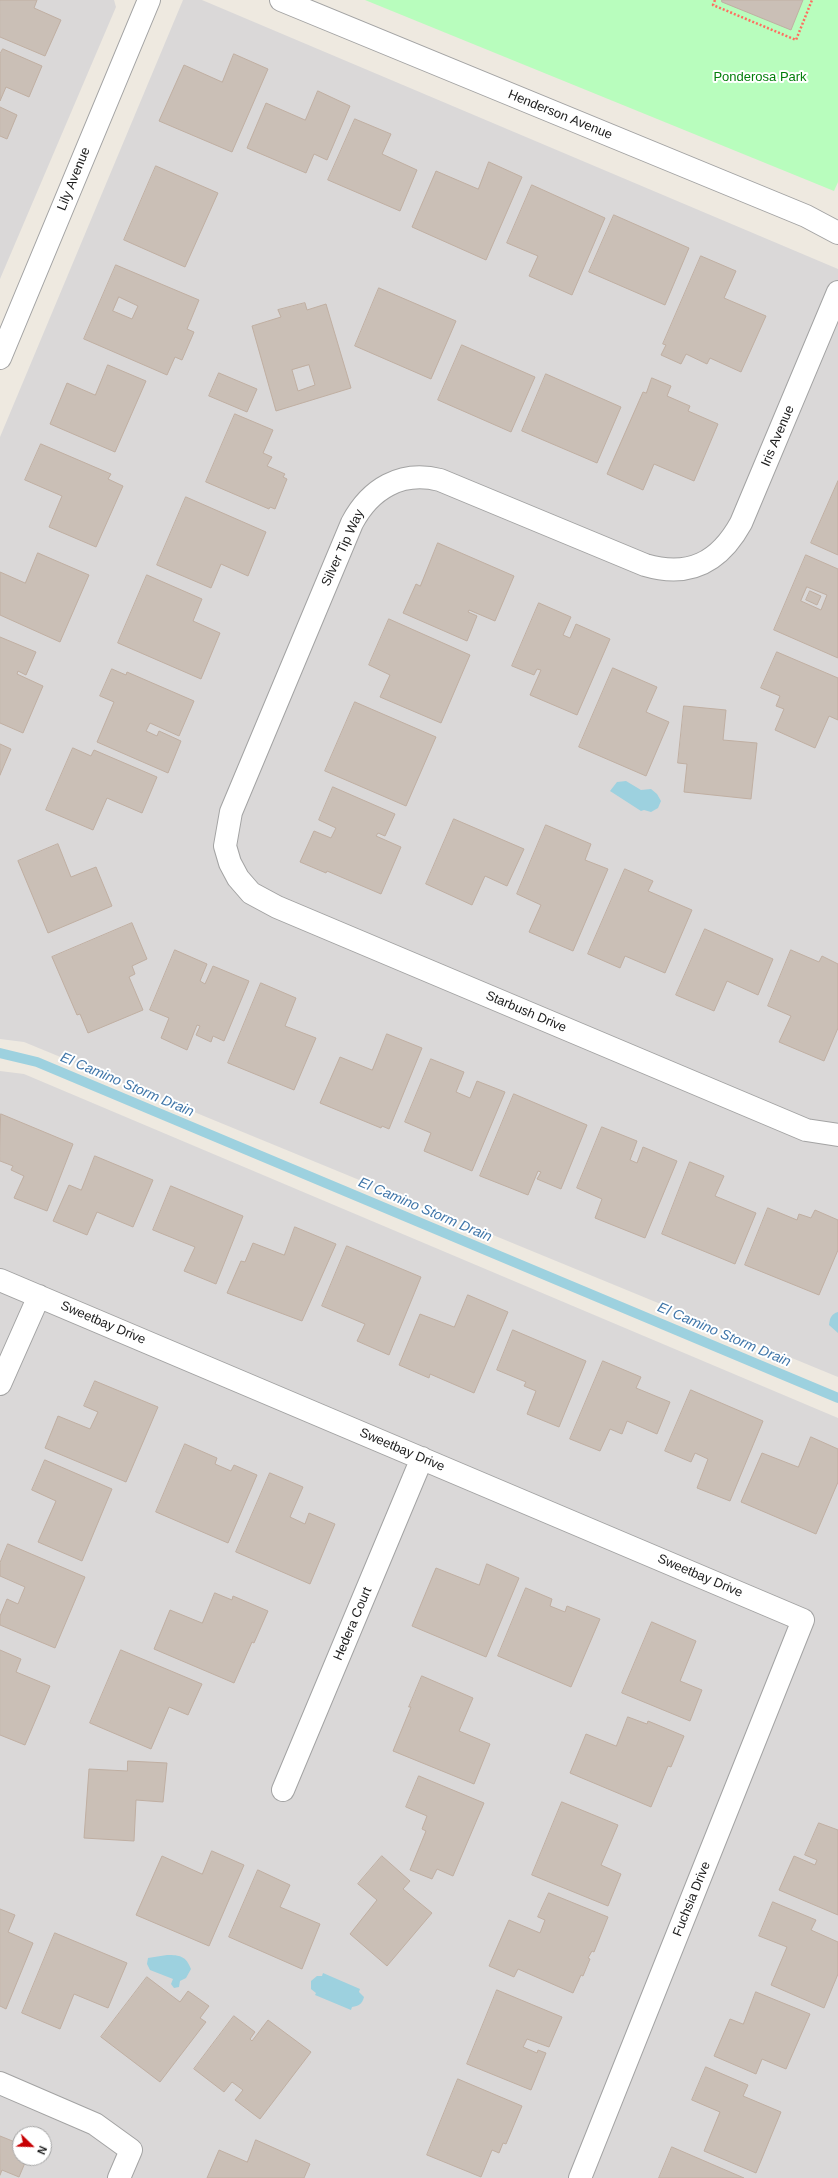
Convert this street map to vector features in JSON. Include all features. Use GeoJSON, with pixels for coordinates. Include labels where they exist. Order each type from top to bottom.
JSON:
{"type":"FeatureCollection","features":[{"type":"Feature","properties":{"kind":"street","name":"Lily Avenue"},"geometry":{"type":"LineString","coordinates":[[0,358],[149,0]]}},
{"type":"Feature","properties":{"kind":"street","name":"Henderson Avenue"},"geometry":{"type":"LineString","coordinates":[[280,0],[798,213],[838,233]]}},
{"type":"Feature","properties":{"kind":"street","name":"Iris Avenue"},"geometry":{"type":"LineString","coordinates":[[699,565],[712,559],[724,549],[741,523],[838,292]]}},
{"type":"Feature","properties":{"kind":"street","name":"Silver Tip Way"},"geometry":{"type":"LineString","coordinates":[[230,864],[225,846],[231,812],[352,523],[359,509],[370,497],[392,483],[406,478],[430,477],[645,565],[673,571],[699,565]]}},
{"type":"Feature","properties":{"kind":"street","name":"Starbush Drive"},"geometry":{"type":"LineString","coordinates":[[230,864],[238,878],[251,893],[277,907],[806,1130],[838,1135]]}},
{"type":"Feature","properties":{"kind":"street","name":"Sweetbay Drive"},"geometry":{"type":"LineString","coordinates":[[0,1280],[803,1620]]}},
{"type":"Feature","properties":{"kind":"street"},"geometry":{"type":"LineString","coordinates":[[0,1384],[39,1296]]}},
{"type":"Feature","properties":{"kind":"street","name":"Hedera Court"},"geometry":{"type":"LineString","coordinates":[[283,1790],[422,1458]]}},
{"type":"Feature","properties":{"kind":"street","name":"Fuchsia Drive"},"geometry":{"type":"LineString","coordinates":[[580,2178],[803,1620]]}},
{"type":"Feature","properties":{"kind":"street"},"geometry":{"type":"LineString","coordinates":[[0,2083],[95,2124],[131,2150],[120,2178]]}},
{"type":"Feature","properties":{"kind":"path"},"geometry":{"type":"LineString","coordinates":[[715,0],[713,5],[796,40],[812,0]]}},
{"type":"Feature","properties":{"kind":"shaded area"},"geometry":{"type":"Polygon","coordinates":[[[0,0],[114,0],[116,7],[0,279],[0,0]]]}},
{"type":"Feature","properties":{"kind":"shaded area"},"geometry":{"type":"Polygon","coordinates":[[[183,0],[202,0],[838,269],[838,1377],[24,1042],[0,1039],[0,437],[183,0]]]}},
{"type":"Feature","properties":{"kind":"shaded area"},"geometry":{"type":"Polygon","coordinates":[[[0,1071],[24,1074],[838,1418],[838,2178],[0,2178],[0,1071]]]}},
{"type":"Feature","properties":{"kind":"green space","name":"Ponderosa Park"},"geometry":{"type":"Polygon","coordinates":[[[365,0],[838,0],[838,182],[834,191],[365,0]]]}},
{"type":"Feature","properties":{"kind":"water"},"geometry":{"type":"Polygon","coordinates":[[[626,781],[641,790],[651,789],[657,794],[661,801],[658,808],[651,812],[644,810],[641,811],[610,791],[617,782],[626,781]]]}},
{"type":"Feature","properties":{"kind":"water"},"geometry":{"type":"Polygon","coordinates":[[[838,1312],[838,1333],[829,1325],[831,1317],[838,1312]]]}},
{"type":"Feature","properties":{"kind":"water"},"geometry":{"type":"Polygon","coordinates":[[[167,1955],[182,1957],[187,1961],[191,1969],[186,1978],[180,1981],[179,1987],[174,1988],[171,1984],[173,1979],[150,1970],[147,1964],[148,1958],[167,1955]]]}},
{"type":"Feature","properties":{"kind":"water"},"geometry":{"type":"Polygon","coordinates":[[[323,1973],[360,1989],[359,1992],[364,1997],[361,2003],[352,2007],[351,2010],[315,1995],[316,1993],[311,1989],[311,1981],[317,1976],[322,1976],[323,1973]]]}},
{"type":"Feature","properties":{"kind":"building"},"geometry":{"type":"Polygon","coordinates":[[[0,0],[37,0],[34,8],[61,20],[45,56],[0,37],[0,0]]]}},
{"type":"Feature","properties":{"kind":"building"},"geometry":{"type":"Polygon","coordinates":[[[722,0],[803,0],[791,30],[722,2],[722,0]]]}},
{"type":"Feature","properties":{"kind":"building"},"geometry":{"type":"Polygon","coordinates":[[[3,49],[42,66],[29,97],[6,87],[0,101],[0,54],[3,49]]]}},
{"type":"Feature","properties":{"kind":"building"},"geometry":{"type":"Polygon","coordinates":[[[234,54],[268,69],[232,152],[159,121],[184,65],[222,82],[234,54]]]}},
{"type":"Feature","properties":{"kind":"building"},"geometry":{"type":"Polygon","coordinates":[[[318,91],[350,106],[327,160],[314,154],[306,173],[247,148],[266,103],[305,120],[318,91]]]}},
{"type":"Feature","properties":{"kind":"building"},"geometry":{"type":"Polygon","coordinates":[[[0,107],[17,115],[7,139],[0,136],[0,107]]]}},
{"type":"Feature","properties":{"kind":"building"},"geometry":{"type":"Polygon","coordinates":[[[355,119],[391,134],[382,154],[417,170],[400,211],[328,180],[355,119]]]}},
{"type":"Feature","properties":{"kind":"building"},"geometry":{"type":"Polygon","coordinates":[[[489,162],[522,177],[486,260],[412,227],[436,171],[478,189],[489,162]]]}},
{"type":"Feature","properties":{"kind":"building"},"geometry":{"type":"Polygon","coordinates":[[[156,166],[218,193],[185,267],[124,240],[156,166]]]}},
{"type":"Feature","properties":{"kind":"building"},"geometry":{"type":"Polygon","coordinates":[[[532,185],[605,218],[572,295],[529,276],[538,256],[507,243],[532,185]]]}},
{"type":"Feature","properties":{"kind":"building"},"geometry":{"type":"Polygon","coordinates":[[[614,215],[689,248],[665,305],[589,272],[614,215]]]}},
{"type":"Feature","properties":{"kind":"building"},"geometry":{"type":"Polygon","coordinates":[[[701,256],[736,271],[724,298],[766,316],[741,372],[710,358],[707,364],[686,354],[681,364],[661,355],[666,345],[663,344],[701,256]]]}},
{"type":"Feature","properties":{"kind":"building"},"geometry":{"type":"Polygon","coordinates":[[[116,265],[199,300],[187,329],[194,332],[182,360],[175,357],[167,375],[84,339],[116,265]],[[119,297],[113,311],[132,319],[138,306],[119,297]]]}},
{"type":"Feature","properties":{"kind":"building"},"geometry":{"type":"Polygon","coordinates":[[[379,288],[456,321],[431,379],[355,346],[379,288]]]}},
{"type":"Feature","properties":{"kind":"building"},"geometry":{"type":"Polygon","coordinates":[[[305,303],[307,310],[326,304],[351,388],[276,411],[252,326],[281,317],[278,310],[305,303]],[[309,365],[292,370],[298,391],[315,385],[309,365]]]}},
{"type":"Feature","properties":{"kind":"building"},"geometry":{"type":"Polygon","coordinates":[[[462,345],[535,377],[511,432],[438,400],[462,345]]]}},
{"type":"Feature","properties":{"kind":"building"},"geometry":{"type":"Polygon","coordinates":[[[108,365],[146,381],[115,452],[50,424],[67,383],[95,395],[108,365]]]}},
{"type":"Feature","properties":{"kind":"building"},"geometry":{"type":"Polygon","coordinates":[[[219,373],[257,389],[247,412],[209,396],[219,373]]]}},
{"type":"Feature","properties":{"kind":"building"},"geometry":{"type":"Polygon","coordinates":[[[546,374],[621,407],[597,463],[522,431],[546,374]]]}},
{"type":"Feature","properties":{"kind":"building"},"geometry":{"type":"Polygon","coordinates":[[[652,378],[671,386],[667,396],[690,406],[688,411],[718,424],[694,481],[654,464],[643,490],[607,474],[643,392],[646,393],[652,378]]]}},
{"type":"Feature","properties":{"kind":"building"},"geometry":{"type":"Polygon","coordinates":[[[235,414],[273,430],[263,453],[272,457],[267,466],[285,474],[283,477],[287,479],[275,509],[270,507],[269,509],[206,482],[235,414]]]}},
{"type":"Feature","properties":{"kind":"building"},"geometry":{"type":"Polygon","coordinates":[[[41,444],[111,474],[108,479],[123,486],[96,547],[49,527],[62,496],[25,480],[41,444]]]}},
{"type":"Feature","properties":{"kind":"building"},"geometry":{"type":"Polygon","coordinates":[[[838,481],[838,555],[811,543],[838,481]]]}},
{"type":"Feature","properties":{"kind":"building"},"geometry":{"type":"Polygon","coordinates":[[[186,497],[266,532],[248,576],[221,564],[211,588],[157,565],[186,497]]]}},
{"type":"Feature","properties":{"kind":"building"},"geometry":{"type":"Polygon","coordinates":[[[438,543],[514,576],[495,621],[469,610],[468,612],[477,616],[467,641],[403,613],[416,584],[420,586],[438,543]]]}},
{"type":"Feature","properties":{"kind":"building"},"geometry":{"type":"Polygon","coordinates":[[[38,553],[89,575],[60,642],[0,615],[0,572],[25,583],[38,553]]]}},
{"type":"Feature","properties":{"kind":"building"},"geometry":{"type":"Polygon","coordinates":[[[806,555],[838,569],[838,658],[774,630],[806,555]],[[807,587],[801,601],[821,610],[827,595],[807,587]]]}},
{"type":"Feature","properties":{"kind":"building"},"geometry":{"type":"Polygon","coordinates":[[[147,575],[202,599],[193,621],[220,633],[201,679],[118,643],[147,575]]]}},
{"type":"Feature","properties":{"kind":"building"},"geometry":{"type":"Polygon","coordinates":[[[810,591],[821,596],[817,605],[806,600],[810,591]]]}},
{"type":"Feature","properties":{"kind":"building"},"geometry":{"type":"Polygon","coordinates":[[[539,603],[571,617],[563,635],[570,638],[576,624],[610,639],[577,715],[530,695],[541,670],[537,669],[534,675],[512,666],[539,603]]]}},
{"type":"Feature","properties":{"kind":"building"},"geometry":{"type":"Polygon","coordinates":[[[389,619],[470,655],[441,723],[380,697],[390,675],[369,665],[389,619]]]}},
{"type":"Feature","properties":{"kind":"building"},"geometry":{"type":"Polygon","coordinates":[[[0,637],[36,652],[26,675],[18,671],[17,674],[43,686],[23,733],[0,723],[0,637]]]}},
{"type":"Feature","properties":{"kind":"building"},"geometry":{"type":"Polygon","coordinates":[[[777,652],[838,678],[838,720],[829,716],[815,748],[775,730],[784,709],[776,706],[780,696],[761,688],[777,652]]]}},
{"type":"Feature","properties":{"kind":"building"},"geometry":{"type":"Polygon","coordinates":[[[613,668],[657,687],[646,712],[669,722],[646,776],[579,747],[613,668]]]}},
{"type":"Feature","properties":{"kind":"building"},"geometry":{"type":"Polygon","coordinates":[[[112,669],[126,675],[127,672],[194,701],[179,736],[150,723],[146,731],[157,736],[159,731],[181,741],[168,773],[97,742],[114,702],[100,696],[112,669]]]}},
{"type":"Feature","properties":{"kind":"building"},"geometry":{"type":"Polygon","coordinates":[[[355,702],[436,737],[406,806],[325,771],[355,702]]]}},
{"type":"Feature","properties":{"kind":"building"},"geometry":{"type":"Polygon","coordinates":[[[684,706],[726,710],[723,740],[757,743],[751,799],[684,792],[687,764],[678,763],[684,706]]]}},
{"type":"Feature","properties":{"kind":"building"},"geometry":{"type":"Polygon","coordinates":[[[0,744],[11,749],[0,775],[0,744]]]}},
{"type":"Feature","properties":{"kind":"building"},"geometry":{"type":"Polygon","coordinates":[[[73,748],[91,756],[94,750],[157,777],[142,813],[107,798],[93,830],[46,810],[73,748]]]}},
{"type":"Feature","properties":{"kind":"building"},"geometry":{"type":"Polygon","coordinates":[[[333,787],[395,814],[385,836],[378,833],[376,836],[401,847],[381,894],[327,871],[326,873],[300,862],[314,831],[331,838],[336,828],[319,820],[333,787]]]}},
{"type":"Feature","properties":{"kind":"building"},"geometry":{"type":"Polygon","coordinates":[[[454,819],[524,849],[507,886],[485,876],[472,905],[426,884],[454,819]]]}},
{"type":"Feature","properties":{"kind":"building"},"geometry":{"type":"Polygon","coordinates":[[[546,825],[591,844],[585,860],[608,869],[573,951],[529,932],[541,905],[517,894],[546,825]]]}},
{"type":"Feature","properties":{"kind":"building"},"geometry":{"type":"Polygon","coordinates":[[[58,844],[71,877],[96,867],[112,906],[48,933],[18,861],[58,844]]]}},
{"type":"Feature","properties":{"kind":"building"},"geometry":{"type":"Polygon","coordinates":[[[625,869],[653,881],[648,891],[692,910],[665,973],[625,956],[620,968],[588,954],[625,869]]]}},
{"type":"Feature","properties":{"kind":"building"},"geometry":{"type":"Polygon","coordinates":[[[132,923],[147,959],[132,966],[135,974],[129,977],[143,1010],[88,1033],[80,1014],[77,1015],[52,957],[132,923]]]}},
{"type":"Feature","properties":{"kind":"building"},"geometry":{"type":"Polygon","coordinates":[[[705,929],[773,959],[758,995],[727,981],[714,1011],[676,995],[705,929]]]}},
{"type":"Feature","properties":{"kind":"building"},"geometry":{"type":"Polygon","coordinates":[[[175,950],[207,964],[200,981],[205,984],[213,966],[249,981],[224,1041],[213,1036],[211,1042],[196,1035],[200,1026],[197,1025],[187,1050],[161,1038],[169,1018],[150,1010],[175,950]]]}},
{"type":"Feature","properties":{"kind":"building"},"geometry":{"type":"Polygon","coordinates":[[[791,950],[819,962],[822,956],[838,964],[838,1028],[824,1061],[779,1042],[791,1016],[768,1006],[791,950]]]}},
{"type":"Feature","properties":{"kind":"building"},"geometry":{"type":"Polygon","coordinates":[[[261,983],[296,998],[285,1026],[316,1038],[294,1090],[228,1063],[261,983]]]}},
{"type":"Feature","properties":{"kind":"building"},"geometry":{"type":"Polygon","coordinates":[[[387,1034],[422,1048],[389,1129],[382,1126],[381,1128],[320,1103],[340,1057],[372,1070],[387,1034]]]}},
{"type":"Feature","properties":{"kind":"building"},"geometry":{"type":"Polygon","coordinates":[[[431,1059],[464,1072],[456,1092],[470,1098],[477,1081],[505,1092],[472,1171],[424,1151],[431,1133],[405,1122],[431,1059]]]}},
{"type":"Feature","properties":{"kind":"building"},"geometry":{"type":"Polygon","coordinates":[[[514,1094],[587,1125],[561,1189],[537,1179],[541,1172],[538,1171],[528,1195],[480,1176],[514,1094]]]}},
{"type":"Feature","properties":{"kind":"building"},"geometry":{"type":"Polygon","coordinates":[[[1,1114],[73,1144],[47,1211],[14,1198],[24,1176],[11,1170],[13,1166],[0,1161],[1,1114]]]}},
{"type":"Feature","properties":{"kind":"building"},"geometry":{"type":"Polygon","coordinates":[[[602,1127],[637,1141],[630,1160],[637,1163],[643,1147],[677,1161],[645,1238],[595,1218],[602,1199],[577,1188],[602,1127]]]}},
{"type":"Feature","properties":{"kind":"building"},"geometry":{"type":"Polygon","coordinates":[[[95,1156],[153,1180],[133,1227],[97,1212],[87,1235],[53,1221],[69,1185],[81,1190],[95,1156]]]}},
{"type":"Feature","properties":{"kind":"building"},"geometry":{"type":"Polygon","coordinates":[[[690,1162],[724,1176],[715,1196],[756,1213],[735,1264],[662,1234],[690,1162]]]}},
{"type":"Feature","properties":{"kind":"building"},"geometry":{"type":"Polygon","coordinates":[[[171,1186],[243,1216],[216,1284],[184,1271],[195,1247],[153,1230],[171,1186]]]}},
{"type":"Feature","properties":{"kind":"building"},"geometry":{"type":"Polygon","coordinates":[[[768,1208],[797,1220],[799,1214],[811,1218],[815,1210],[838,1220],[838,1250],[819,1295],[745,1265],[768,1208]]]}},
{"type":"Feature","properties":{"kind":"building"},"geometry":{"type":"Polygon","coordinates":[[[295,1227],[336,1244],[302,1321],[227,1293],[241,1261],[245,1262],[253,1243],[284,1255],[295,1227]]]}},
{"type":"Feature","properties":{"kind":"building"},"geometry":{"type":"Polygon","coordinates":[[[347,1246],[421,1277],[389,1355],[357,1341],[365,1324],[322,1306],[347,1246]]]}},
{"type":"Feature","properties":{"kind":"building"},"geometry":{"type":"Polygon","coordinates":[[[468,1295],[508,1312],[474,1393],[430,1374],[429,1378],[399,1365],[420,1314],[454,1327],[468,1295]]]}},
{"type":"Feature","properties":{"kind":"building"},"geometry":{"type":"Polygon","coordinates":[[[513,1330],[586,1361],[559,1427],[527,1414],[536,1391],[524,1386],[526,1382],[497,1370],[513,1330]]]}},
{"type":"Feature","properties":{"kind":"building"},"geometry":{"type":"Polygon","coordinates":[[[603,1361],[641,1377],[636,1388],[670,1402],[657,1434],[627,1421],[622,1434],[610,1429],[600,1451],[570,1439],[603,1361]]]}},
{"type":"Feature","properties":{"kind":"building"},"geometry":{"type":"Polygon","coordinates":[[[95,1381],[158,1407],[126,1482],[45,1448],[58,1416],[90,1429],[98,1412],[84,1406],[95,1381]]]}},
{"type":"Feature","properties":{"kind":"building"},"geometry":{"type":"Polygon","coordinates":[[[691,1390],[763,1421],[730,1501],[697,1488],[708,1459],[695,1453],[691,1462],[665,1451],[691,1390]]]}},
{"type":"Feature","properties":{"kind":"building"},"geometry":{"type":"Polygon","coordinates":[[[811,1437],[838,1449],[838,1482],[816,1534],[741,1502],[762,1453],[798,1467],[811,1437]]]}},
{"type":"Feature","properties":{"kind":"building"},"geometry":{"type":"Polygon","coordinates":[[[185,1444],[217,1458],[215,1464],[231,1471],[234,1465],[257,1475],[228,1543],[156,1512],[185,1444]]]}},
{"type":"Feature","properties":{"kind":"building"},"geometry":{"type":"Polygon","coordinates":[[[45,1460],[112,1489],[82,1561],[38,1542],[56,1501],[32,1490],[45,1460]]]}},
{"type":"Feature","properties":{"kind":"building"},"geometry":{"type":"Polygon","coordinates":[[[270,1473],[303,1487],[290,1517],[305,1524],[309,1513],[335,1524],[310,1584],[236,1552],[270,1473]]]}},
{"type":"Feature","properties":{"kind":"building"},"geometry":{"type":"Polygon","coordinates":[[[8,1544],[85,1577],[55,1648],[0,1625],[0,1616],[7,1599],[18,1604],[25,1587],[0,1576],[0,1563],[8,1544]]]}},
{"type":"Feature","properties":{"kind":"building"},"geometry":{"type":"Polygon","coordinates":[[[487,1564],[519,1578],[486,1657],[412,1626],[436,1568],[479,1585],[487,1564]]]}},
{"type":"Feature","properties":{"kind":"building"},"geometry":{"type":"Polygon","coordinates":[[[526,1588],[552,1599],[550,1606],[565,1612],[567,1606],[600,1619],[571,1687],[498,1656],[526,1588]]]}},
{"type":"Feature","properties":{"kind":"building"},"geometry":{"type":"Polygon","coordinates":[[[215,1593],[232,1600],[233,1596],[268,1611],[254,1643],[252,1642],[234,1683],[154,1649],[170,1610],[202,1623],[215,1593]]]}},
{"type":"Feature","properties":{"kind":"building"},"geometry":{"type":"Polygon","coordinates":[[[652,1622],[696,1641],[680,1681],[702,1690],[690,1721],[622,1693],[652,1622]]]}},
{"type":"Feature","properties":{"kind":"building"},"geometry":{"type":"Polygon","coordinates":[[[0,1650],[21,1659],[16,1672],[50,1686],[25,1745],[0,1735],[0,1650]]]}},
{"type":"Feature","properties":{"kind":"building"},"geometry":{"type":"Polygon","coordinates":[[[121,1650],[202,1684],[188,1715],[169,1707],[151,1749],[90,1723],[121,1650]]]}},
{"type":"Feature","properties":{"kind":"building"},"geometry":{"type":"Polygon","coordinates":[[[422,1676],[473,1698],[459,1731],[490,1744],[474,1784],[393,1751],[422,1676]]]}},
{"type":"Feature","properties":{"kind":"building"},"geometry":{"type":"Polygon","coordinates":[[[628,1717],[647,1724],[648,1721],[684,1736],[671,1767],[668,1766],[651,1807],[570,1773],[586,1734],[616,1746],[628,1717]]]}},
{"type":"Feature","properties":{"kind":"building"},"geometry":{"type":"Polygon","coordinates":[[[128,1761],[167,1763],[163,1802],[136,1800],[134,1841],[84,1838],[89,1769],[127,1771],[128,1761]]]}},
{"type":"Feature","properties":{"kind":"building"},"geometry":{"type":"Polygon","coordinates":[[[419,1776],[484,1803],[453,1876],[437,1869],[432,1879],[410,1870],[426,1831],[422,1829],[427,1816],[406,1807],[419,1776]]]}},
{"type":"Feature","properties":{"kind":"building"},"geometry":{"type":"Polygon","coordinates":[[[562,1802],[618,1825],[601,1865],[621,1874],[608,1906],[532,1875],[562,1802]]]}},
{"type":"Feature","properties":{"kind":"building"},"geometry":{"type":"Polygon","coordinates":[[[819,1823],[838,1830],[838,1915],[779,1890],[794,1856],[815,1865],[817,1860],[805,1855],[819,1823]]]}},
{"type":"Feature","properties":{"kind":"building"},"geometry":{"type":"Polygon","coordinates":[[[212,1851],[244,1865],[209,1946],[136,1915],[162,1856],[202,1874],[212,1851]]]}},
{"type":"Feature","properties":{"kind":"building"},"geometry":{"type":"Polygon","coordinates":[[[382,1856],[410,1881],[403,1889],[432,1913],[387,1966],[350,1934],[377,1900],[358,1884],[382,1856]]]}},
{"type":"Feature","properties":{"kind":"building"},"geometry":{"type":"Polygon","coordinates":[[[258,1870],[290,1885],[280,1907],[320,1924],[302,1969],[229,1937],[258,1870]]]}},
{"type":"Feature","properties":{"kind":"building"},"geometry":{"type":"Polygon","coordinates":[[[549,1893],[608,1917],[594,1952],[592,1951],[588,1958],[590,1959],[583,1976],[581,1975],[573,1993],[518,1969],[514,1977],[489,1966],[509,1920],[540,1933],[545,1920],[538,1917],[549,1893]]]}},
{"type":"Feature","properties":{"kind":"building"},"geometry":{"type":"Polygon","coordinates":[[[773,1902],[816,1920],[811,1930],[838,1942],[838,1974],[824,2008],[771,1985],[787,1947],[759,1936],[773,1902]]]}},
{"type":"Feature","properties":{"kind":"building"},"geometry":{"type":"Polygon","coordinates":[[[0,1909],[15,1915],[8,1932],[33,1943],[6,2009],[0,2006],[0,1909]]]}},
{"type":"Feature","properties":{"kind":"building"},"geometry":{"type":"Polygon","coordinates":[[[55,1933],[127,1963],[108,2008],[74,1994],[60,2029],[22,2013],[55,1933]]]}},
{"type":"Feature","properties":{"kind":"building"},"geometry":{"type":"Polygon","coordinates":[[[147,1977],[180,2002],[188,1991],[209,2006],[200,2018],[206,2022],[160,2082],[101,2037],[147,1977]]]}},
{"type":"Feature","properties":{"kind":"building"},"geometry":{"type":"Polygon","coordinates":[[[497,1990],[562,2017],[549,2047],[527,2039],[523,2047],[537,2053],[538,2050],[546,2053],[531,2090],[467,2064],[497,1990]]]}},
{"type":"Feature","properties":{"kind":"building"},"geometry":{"type":"Polygon","coordinates":[[[756,1992],[810,2014],[786,2069],[762,2059],[756,2074],[714,2056],[730,2019],[743,2024],[756,1992]]]}},
{"type":"Feature","properties":{"kind":"building"},"geometry":{"type":"Polygon","coordinates":[[[234,2016],[255,2032],[250,2039],[252,2041],[268,2020],[311,2052],[260,2119],[235,2100],[243,2090],[232,2082],[224,2092],[194,2069],[234,2016]]]}},
{"type":"Feature","properties":{"kind":"building"},"geometry":{"type":"Polygon","coordinates":[[[706,2067],[748,2085],[743,2096],[781,2112],[756,2173],[704,2151],[720,2112],[692,2100],[706,2067]]]}},
{"type":"Feature","properties":{"kind":"building"},"geometry":{"type":"Polygon","coordinates":[[[458,2079],[522,2106],[506,2144],[503,2143],[499,2153],[492,2150],[481,2177],[427,2155],[458,2079]]]}},
{"type":"Feature","properties":{"kind":"building"},"geometry":{"type":"Polygon","coordinates":[[[0,2136],[12,2141],[12,2166],[24,2166],[19,2177],[2,2170],[0,2175],[0,2136]]]}},
{"type":"Feature","properties":{"kind":"building"},"geometry":{"type":"Polygon","coordinates":[[[256,2140],[310,2164],[304,2178],[207,2178],[219,2150],[247,2162],[256,2140]]]}},
{"type":"Feature","properties":{"kind":"building"},"geometry":{"type":"Polygon","coordinates":[[[672,2147],[744,2178],[659,2178],[672,2147]]]}},
{"type":"Feature","properties":{"kind":"waterway","name":"El Camino Storm Drain"},"geometry":{"type":"LineString","coordinates":[[0,1053],[37,1062],[838,1398]]}}]}
